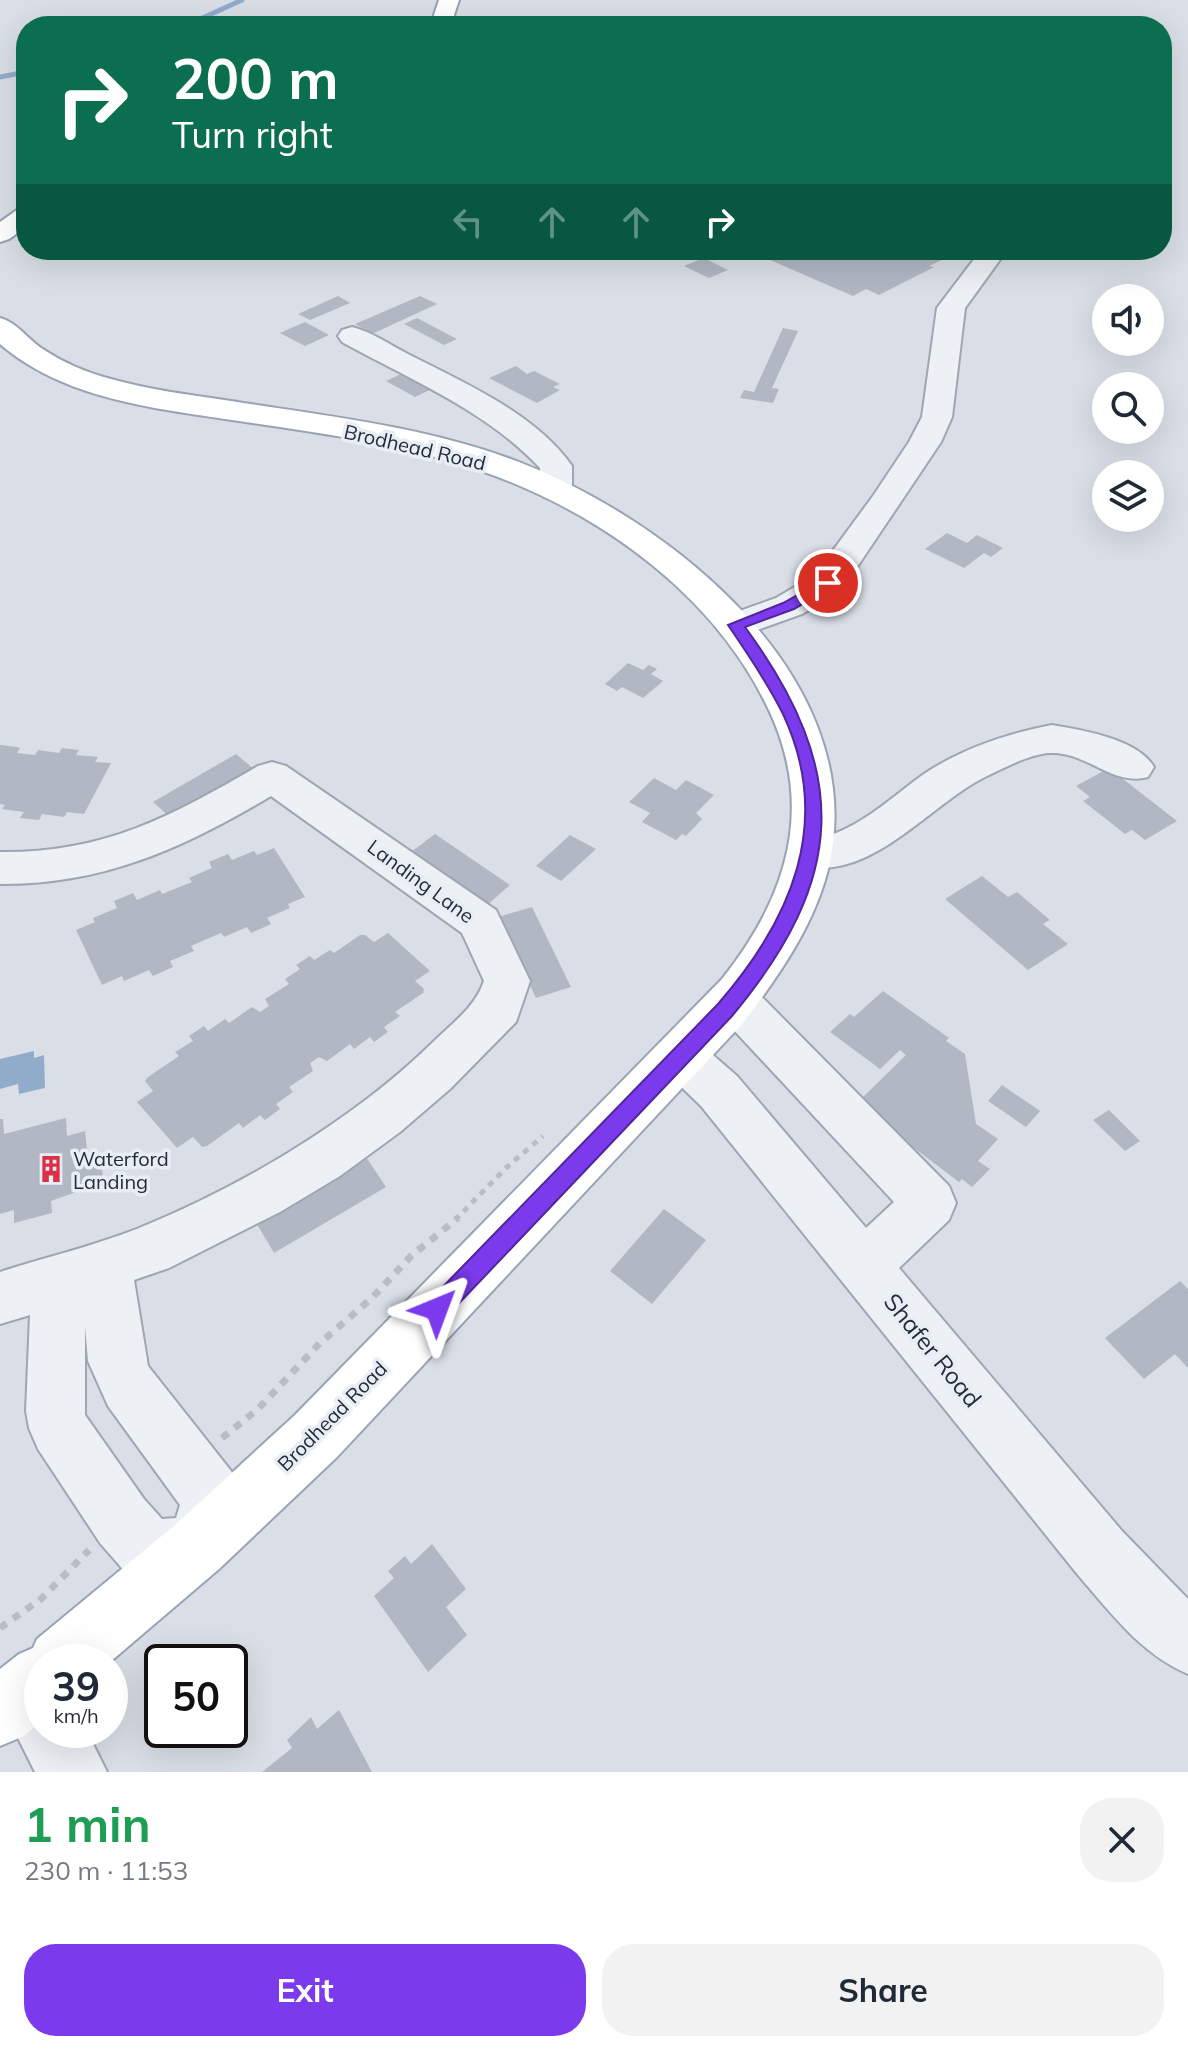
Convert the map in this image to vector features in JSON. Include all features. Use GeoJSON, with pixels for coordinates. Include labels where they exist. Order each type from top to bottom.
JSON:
{"type":"FeatureCollection","features":[{"type":"Feature","properties":{"kind":"main road","name":"Brodhead Road"},"geometry":{"type":"LineString","coordinates":[[0,327],[35,358],[78,379],[104,387],[395,439],[507,469],[608,517],[654,547],[696,582],[736,625],[765,666],[791,715],[804,748],[811,783],[813,819],[809,853],[798,896],[781,934],[757,973],[316,1436],[94,1644]]}},
{"type":"Feature","properties":{"kind":"street"},"geometry":{"type":"LineString","coordinates":[[736,625],[789,606],[828,583],[886,501],[925,442],[937,417],[951,308],[987,260]]}},
{"type":"Feature","properties":{"kind":"street"},"geometry":{"type":"LineString","coordinates":[[352,336],[449,389],[528,438],[556,466],[556,490]]}},
{"type":"Feature","properties":{"kind":"street"},"geometry":{"type":"LineString","coordinates":[[809,853],[844,849],[901,815],[941,783],[972,766],[1026,744],[1052,739],[1088,745],[1134,767]]}},
{"type":"Feature","properties":{"kind":"street","name":"Landing Lane"},"geometry":{"type":"LineString","coordinates":[[0,868],[65,866],[112,855],[152,841],[272,776],[480,922],[507,981],[499,1008],[433,1074],[382,1117],[322,1160],[150,1250],[0,1298]]}},
{"type":"Feature","properties":{"kind":"street"},"geometry":{"type":"LineString","coordinates":[[734,999],[930,1203],[864,1266]]}},
{"type":"Feature","properties":{"kind":"street","name":"Shafer Road"},"geometry":{"type":"LineString","coordinates":[[681,1056],[719,1091],[1100,1553],[1153,1612],[1188,1641]]}},
{"type":"Feature","properties":{"kind":"street"},"geometry":{"type":"LineString","coordinates":[[81,1274],[110,1289],[117,1361],[128,1386],[188,1466],[213,1498],[197,1547],[149,1552],[122,1521],[59,1428],[55,1411],[58,1303],[81,1274]]}},
{"type":"Feature","properties":{"kind":"street"},"geometry":{"type":"LineString","coordinates":[[61,1748],[73,1772]]}},
{"type":"Feature","properties":{"kind":"path"},"geometry":{"type":"LineString","coordinates":[[188,1466],[258,1409],[320,1343],[372,1298],[411,1256],[469,1209],[507,1167],[548,1132]]}},
{"type":"Feature","properties":{"kind":"path"},"geometry":{"type":"LineString","coordinates":[[0,1628],[41,1599],[62,1574],[122,1521]]}},
{"type":"Feature","properties":{"kind":"water"},"geometry":{"type":"Polygon","coordinates":[[[34,1051],[34,1058],[44,1055],[45,1088],[19,1094],[18,1084],[0,1089],[0,1059],[34,1051]]]}},
{"type":"Feature","properties":{"kind":"building"},"geometry":{"type":"Polygon","coordinates":[[[708,260],[728,270],[709,278],[684,266],[708,260]]]}},
{"type":"Feature","properties":{"kind":"building"},"geometry":{"type":"Polygon","coordinates":[[[770,260],[942,260],[879,295],[866,289],[853,296],[770,260]]]}},
{"type":"Feature","properties":{"kind":"building"},"geometry":{"type":"Polygon","coordinates":[[[338,296],[350,303],[310,320],[298,314],[338,296]]]}},
{"type":"Feature","properties":{"kind":"building"},"geometry":{"type":"Polygon","coordinates":[[[420,296],[437,304],[372,334],[355,324],[420,296]]]}},
{"type":"Feature","properties":{"kind":"building"},"geometry":{"type":"Polygon","coordinates":[[[417,318],[457,339],[444,345],[404,324],[417,318]]]}},
{"type":"Feature","properties":{"kind":"building"},"geometry":{"type":"Polygon","coordinates":[[[305,322],[329,335],[305,346],[280,333],[305,322]]]}},
{"type":"Feature","properties":{"kind":"building"},"geometry":{"type":"Polygon","coordinates":[[[783,328],[798,331],[772,388],[779,389],[773,403],[740,398],[744,390],[754,392],[783,328]]]}},
{"type":"Feature","properties":{"kind":"building"},"geometry":{"type":"Polygon","coordinates":[[[516,366],[527,374],[534,371],[560,384],[553,387],[560,390],[537,403],[489,378],[516,366]]]}},
{"type":"Feature","properties":{"kind":"building"},"geometry":{"type":"Polygon","coordinates":[[[405,372],[434,388],[415,397],[386,381],[405,372]]]}},
{"type":"Feature","properties":{"kind":"building"},"geometry":{"type":"Polygon","coordinates":[[[947,533],[967,543],[977,535],[1003,548],[991,557],[984,553],[964,568],[925,549],[947,533]]]}},
{"type":"Feature","properties":{"kind":"building"},"geometry":{"type":"Polygon","coordinates":[[[628,663],[643,670],[649,665],[657,669],[651,674],[663,681],[643,698],[622,687],[617,691],[605,684],[628,663]]]}},
{"type":"Feature","properties":{"kind":"building"},"geometry":{"type":"Polygon","coordinates":[[[0,745],[20,748],[17,753],[35,755],[38,750],[59,753],[62,748],[79,750],[76,755],[98,757],[95,762],[111,763],[84,814],[67,812],[64,817],[42,814],[39,820],[20,818],[24,812],[2,809],[5,805],[0,804],[0,745]]]}},
{"type":"Feature","properties":{"kind":"building"},"geometry":{"type":"Polygon","coordinates":[[[236,754],[255,770],[172,819],[153,802],[236,754]]]}},
{"type":"Feature","properties":{"kind":"building"},"geometry":{"type":"Polygon","coordinates":[[[1109,768],[1177,821],[1145,840],[1132,830],[1125,834],[1083,801],[1090,797],[1076,786],[1109,768]]]}},
{"type":"Feature","properties":{"kind":"building"},"geometry":{"type":"Polygon","coordinates":[[[654,778],[676,790],[686,780],[714,795],[696,813],[702,819],[686,836],[682,834],[676,840],[642,822],[650,813],[629,802],[654,778]]]}},
{"type":"Feature","properties":{"kind":"building"},"geometry":{"type":"Polygon","coordinates":[[[435,834],[510,885],[487,905],[411,852],[435,834]]]}},
{"type":"Feature","properties":{"kind":"building"},"geometry":{"type":"Polygon","coordinates":[[[570,835],[596,849],[561,881],[536,866],[570,835]]]}},
{"type":"Feature","properties":{"kind":"building"},"geometry":{"type":"Polygon","coordinates":[[[274,848],[305,897],[267,918],[271,924],[251,933],[247,927],[224,937],[221,933],[191,946],[194,951],[170,961],[173,967],[153,976],[149,970],[124,981],[122,976],[102,985],[76,930],[95,922],[93,918],[117,908],[114,901],[133,893],[137,900],[160,890],[162,894],[192,882],[189,878],[212,868],[209,862],[228,854],[232,860],[254,851],[257,855],[274,848]]]}},
{"type":"Feature","properties":{"kind":"building"},"geometry":{"type":"Polygon","coordinates":[[[982,876],[1008,897],[1017,892],[1050,920],[1043,924],[1068,944],[1028,970],[945,899],[982,876]]]}},
{"type":"Feature","properties":{"kind":"building"},"geometry":{"type":"Polygon","coordinates":[[[532,907],[571,987],[536,998],[498,917],[532,907]]]}},
{"type":"Feature","properties":{"kind":"building"},"geometry":{"type":"Polygon","coordinates":[[[388,933],[430,971],[415,981],[424,989],[423,993],[395,1012],[400,1016],[384,1027],[388,1032],[374,1042],[370,1037],[354,1049],[350,1044],[327,1061],[319,1057],[310,1063],[313,1071],[289,1087],[293,1092],[276,1104],[280,1109],[265,1120],[260,1115],[243,1128],[239,1123],[207,1146],[202,1147],[193,1137],[177,1148],[137,1102],[153,1091],[145,1081],[148,1077],[179,1056],[175,1052],[193,1041],[189,1036],[204,1026],[208,1031],[225,1019],[229,1023],[252,1007],[260,1012],[269,1006],[265,999],[289,984],[285,979],[300,969],[296,965],[310,956],[314,960],[330,950],[334,953],[360,935],[374,942],[388,933]]]}},
{"type":"Feature","properties":{"kind":"building"},"geometry":{"type":"Polygon","coordinates":[[[883,991],[949,1038],[946,1041],[965,1054],[976,1124],[998,1139],[978,1161],[990,1169],[972,1187],[962,1179],[959,1182],[856,1104],[906,1055],[900,1050],[880,1069],[830,1032],[850,1014],[854,1017],[883,991]]]}},
{"type":"Feature","properties":{"kind":"building"},"geometry":{"type":"Polygon","coordinates":[[[1002,1085],[1040,1111],[1026,1127],[988,1101],[1002,1085]]]}},
{"type":"Feature","properties":{"kind":"building"},"geometry":{"type":"Polygon","coordinates":[[[1109,1110],[1140,1141],[1125,1151],[1093,1120],[1109,1110]]]}},
{"type":"Feature","properties":{"kind":"building","name":"Waterford Landing"},"geometry":{"type":"Polygon","coordinates":[[[66,1118],[67,1136],[85,1131],[88,1160],[101,1157],[103,1179],[84,1184],[85,1189],[51,1201],[52,1213],[14,1223],[14,1210],[0,1214],[0,1119],[3,1119],[4,1134],[66,1118]]]}},
{"type":"Feature","properties":{"kind":"building"},"geometry":{"type":"Polygon","coordinates":[[[366,1157],[386,1187],[274,1253],[255,1221],[366,1157]]]}},
{"type":"Feature","properties":{"kind":"building"},"geometry":{"type":"Polygon","coordinates":[[[664,1209],[706,1240],[652,1304],[610,1271],[664,1209]]]}},
{"type":"Feature","properties":{"kind":"building"},"geometry":{"type":"Polygon","coordinates":[[[1180,1281],[1188,1289],[1188,1368],[1175,1354],[1144,1379],[1105,1338],[1180,1281]]]}},
{"type":"Feature","properties":{"kind":"building"},"geometry":{"type":"Polygon","coordinates":[[[432,1544],[466,1589],[446,1607],[467,1635],[428,1672],[374,1596],[394,1578],[388,1571],[405,1556],[411,1564],[432,1544]]]}},
{"type":"Feature","properties":{"kind":"building"},"geometry":{"type":"Polygon","coordinates":[[[339,1710],[372,1772],[262,1772],[292,1748],[287,1740],[311,1717],[317,1729],[339,1710]]]}},
{"type":"Feature","properties":{"kind":"waterway"},"geometry":{"type":"LineString","coordinates":[[207,16],[242,0]]}},
{"type":"Feature","properties":{"kind":"waterway"},"geometry":{"type":"LineString","coordinates":[[0,77],[16,74]]}},
{"type":"Feature","properties":{"kind":"place","name":"Waterford Landing"},"geometry":{"type":"Point","coordinates":[51,1169]}},
{"type":"Feature","properties":{"kind":"route"},"geometry":{"type":"LineString","coordinates":[[437,1309],[725,1010],[757,973],[781,934],[798,896],[809,857],[813,819],[811,783],[804,748],[791,715],[765,666],[736,625],[789,606],[828,583]]}}]}
